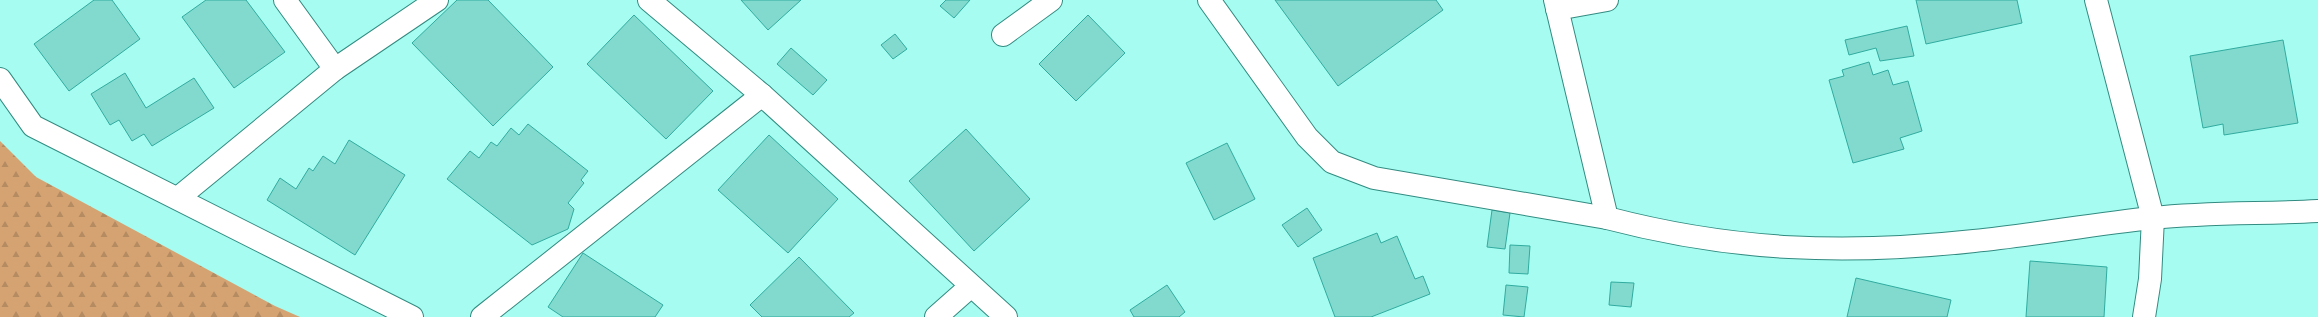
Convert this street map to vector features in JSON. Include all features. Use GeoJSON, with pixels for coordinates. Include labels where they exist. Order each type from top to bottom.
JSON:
{"type":"FeatureCollection","features":[{"type":"Feature","properties":{"kind":"street"},"geometry":{"type":"LineString","coordinates":[[285,0],[335,69]]}},
{"type":"Feature","properties":{"kind":"street"},"geometry":{"type":"LineString","coordinates":[[178,198],[335,69],[437,0]]}},
{"type":"Feature","properties":{"kind":"street"},"geometry":{"type":"LineString","coordinates":[[649,0],[762,95],[1006,317]]}},
{"type":"Feature","properties":{"kind":"street"},"geometry":{"type":"LineString","coordinates":[[1003,35],[1051,0]]}},
{"type":"Feature","properties":{"kind":"street"},"geometry":{"type":"LineString","coordinates":[[1209,0],[1307,137],[1332,162],[1374,178],[1607,218],[1683,236],[1743,245],[1815,249],[1866,249],[1974,241],[2153,218],[2228,212],[2318,211]]}},
{"type":"Feature","properties":{"kind":"street"},"geometry":{"type":"LineString","coordinates":[[1607,0],[1556,4],[1607,218]]}},
{"type":"Feature","properties":{"kind":"street"},"geometry":{"type":"LineString","coordinates":[[2096,0],[2153,218],[2150,279],[2144,317]]}},
{"type":"Feature","properties":{"kind":"street"},"geometry":{"type":"LineString","coordinates":[[0,79],[32,126],[178,198],[412,317]]}},
{"type":"Feature","properties":{"kind":"street"},"geometry":{"type":"LineString","coordinates":[[482,317],[762,95]]}},
{"type":"Feature","properties":{"kind":"street"},"geometry":{"type":"LineString","coordinates":[[936,317],[971,286]]}},
{"type":"Feature","properties":{"kind":"green space"},"geometry":{"type":"Polygon","coordinates":[[[0,141],[36,177],[275,306],[300,317],[0,317],[0,141]]]}},
{"type":"Feature","properties":{"kind":"building"},"geometry":{"type":"Polygon","coordinates":[[[94,0],[112,0],[140,39],[69,91],[34,44],[94,0]]]}},
{"type":"Feature","properties":{"kind":"building"},"geometry":{"type":"Polygon","coordinates":[[[206,0],[246,0],[285,52],[234,88],[182,17],[206,0]]]}},
{"type":"Feature","properties":{"kind":"building"},"geometry":{"type":"Polygon","coordinates":[[[457,0],[488,0],[553,67],[493,126],[412,43],[457,0]]]}},
{"type":"Feature","properties":{"kind":"building"},"geometry":{"type":"Polygon","coordinates":[[[741,0],[801,0],[768,30],[741,0]]]}},
{"type":"Feature","properties":{"kind":"building"},"geometry":{"type":"Polygon","coordinates":[[[946,0],[970,0],[954,18],[940,6],[946,0]]]}},
{"type":"Feature","properties":{"kind":"building"},"geometry":{"type":"Polygon","coordinates":[[[1275,0],[1436,0],[1443,10],[1338,86],[1275,0]]]}},
{"type":"Feature","properties":{"kind":"building"},"geometry":{"type":"Polygon","coordinates":[[[1916,0],[2017,0],[2022,23],[1926,44],[1916,0]]]}},
{"type":"Feature","properties":{"kind":"building"},"geometry":{"type":"Polygon","coordinates":[[[634,15],[713,91],[666,139],[587,64],[634,15]]]}},
{"type":"Feature","properties":{"kind":"building"},"geometry":{"type":"Polygon","coordinates":[[[1088,15],[1125,53],[1076,101],[1039,64],[1088,15]]]}},
{"type":"Feature","properties":{"kind":"building"},"geometry":{"type":"Polygon","coordinates":[[[1907,26],[1914,56],[1880,61],[1876,48],[1849,55],[1845,40],[1907,26]]]}},
{"type":"Feature","properties":{"kind":"building"},"geometry":{"type":"Polygon","coordinates":[[[895,34],[907,49],[893,59],[881,45],[895,34]]]}},
{"type":"Feature","properties":{"kind":"building"},"geometry":{"type":"Polygon","coordinates":[[[2283,40],[2298,123],[2224,135],[2223,124],[2203,128],[2190,56],[2283,40]]]}},
{"type":"Feature","properties":{"kind":"building"},"geometry":{"type":"Polygon","coordinates":[[[791,48],[827,80],[813,95],[777,64],[791,48]]]}},
{"type":"Feature","properties":{"kind":"building"},"geometry":{"type":"Polygon","coordinates":[[[1869,62],[1873,75],[1888,70],[1893,85],[1908,81],[1922,131],[1900,138],[1904,149],[1853,163],[1829,80],[1844,76],[1842,70],[1869,62]]]}},
{"type":"Feature","properties":{"kind":"building"},"geometry":{"type":"Polygon","coordinates":[[[125,73],[146,108],[194,78],[214,108],[152,146],[144,134],[132,141],[119,120],[110,125],[91,94],[125,73]]]}},
{"type":"Feature","properties":{"kind":"building"},"geometry":{"type":"Polygon","coordinates":[[[528,124],[588,171],[581,180],[584,183],[568,203],[574,209],[568,229],[532,245],[447,179],[470,151],[479,158],[491,142],[497,146],[511,128],[519,135],[528,124]]]}},
{"type":"Feature","properties":{"kind":"building"},"geometry":{"type":"Polygon","coordinates":[[[966,129],[1030,199],[974,251],[909,181],[966,129]]]}},
{"type":"Feature","properties":{"kind":"building"},"geometry":{"type":"Polygon","coordinates":[[[769,135],[838,199],[788,253],[718,190],[769,135]]]}},
{"type":"Feature","properties":{"kind":"building"},"geometry":{"type":"Polygon","coordinates":[[[349,140],[405,175],[355,255],[267,200],[280,178],[296,189],[309,168],[313,171],[323,156],[335,164],[349,140]]]}},
{"type":"Feature","properties":{"kind":"building"},"geometry":{"type":"Polygon","coordinates":[[[1227,143],[1255,199],[1214,220],[1186,163],[1227,143]]]}},
{"type":"Feature","properties":{"kind":"building"},"geometry":{"type":"Polygon","coordinates":[[[1307,208],[1322,230],[1298,247],[1282,225],[1307,208]]]}},
{"type":"Feature","properties":{"kind":"building"},"geometry":{"type":"Polygon","coordinates":[[[1492,210],[1510,213],[1505,249],[1487,247],[1492,210]]]}},
{"type":"Feature","properties":{"kind":"building"},"geometry":{"type":"Polygon","coordinates":[[[1377,233],[1381,243],[1397,236],[1415,279],[1423,276],[1430,294],[1371,317],[1335,317],[1313,258],[1377,233]]]}},
{"type":"Feature","properties":{"kind":"building"},"geometry":{"type":"Polygon","coordinates":[[[1510,245],[1530,246],[1528,274],[1509,273],[1510,245]]]}},
{"type":"Feature","properties":{"kind":"building"},"geometry":{"type":"Polygon","coordinates":[[[583,253],[663,305],[655,317],[563,317],[548,307],[583,253]]]}},
{"type":"Feature","properties":{"kind":"building"},"geometry":{"type":"Polygon","coordinates":[[[799,257],[854,313],[849,317],[762,317],[750,305],[799,257]]]}},
{"type":"Feature","properties":{"kind":"building"},"geometry":{"type":"Polygon","coordinates":[[[2030,261],[2107,267],[2104,317],[2026,317],[2030,261]]]}},
{"type":"Feature","properties":{"kind":"building"},"geometry":{"type":"Polygon","coordinates":[[[1856,278],[1951,300],[1947,317],[1847,317],[1856,278]]]}},
{"type":"Feature","properties":{"kind":"building"},"geometry":{"type":"Polygon","coordinates":[[[1611,282],[1634,283],[1631,307],[1609,305],[1611,282]]]}},
{"type":"Feature","properties":{"kind":"building"},"geometry":{"type":"Polygon","coordinates":[[[1167,285],[1185,312],[1179,317],[1134,317],[1130,310],[1167,285]]]}},
{"type":"Feature","properties":{"kind":"building"},"geometry":{"type":"Polygon","coordinates":[[[1506,285],[1528,287],[1524,317],[1503,315],[1506,285]]]}}]}
